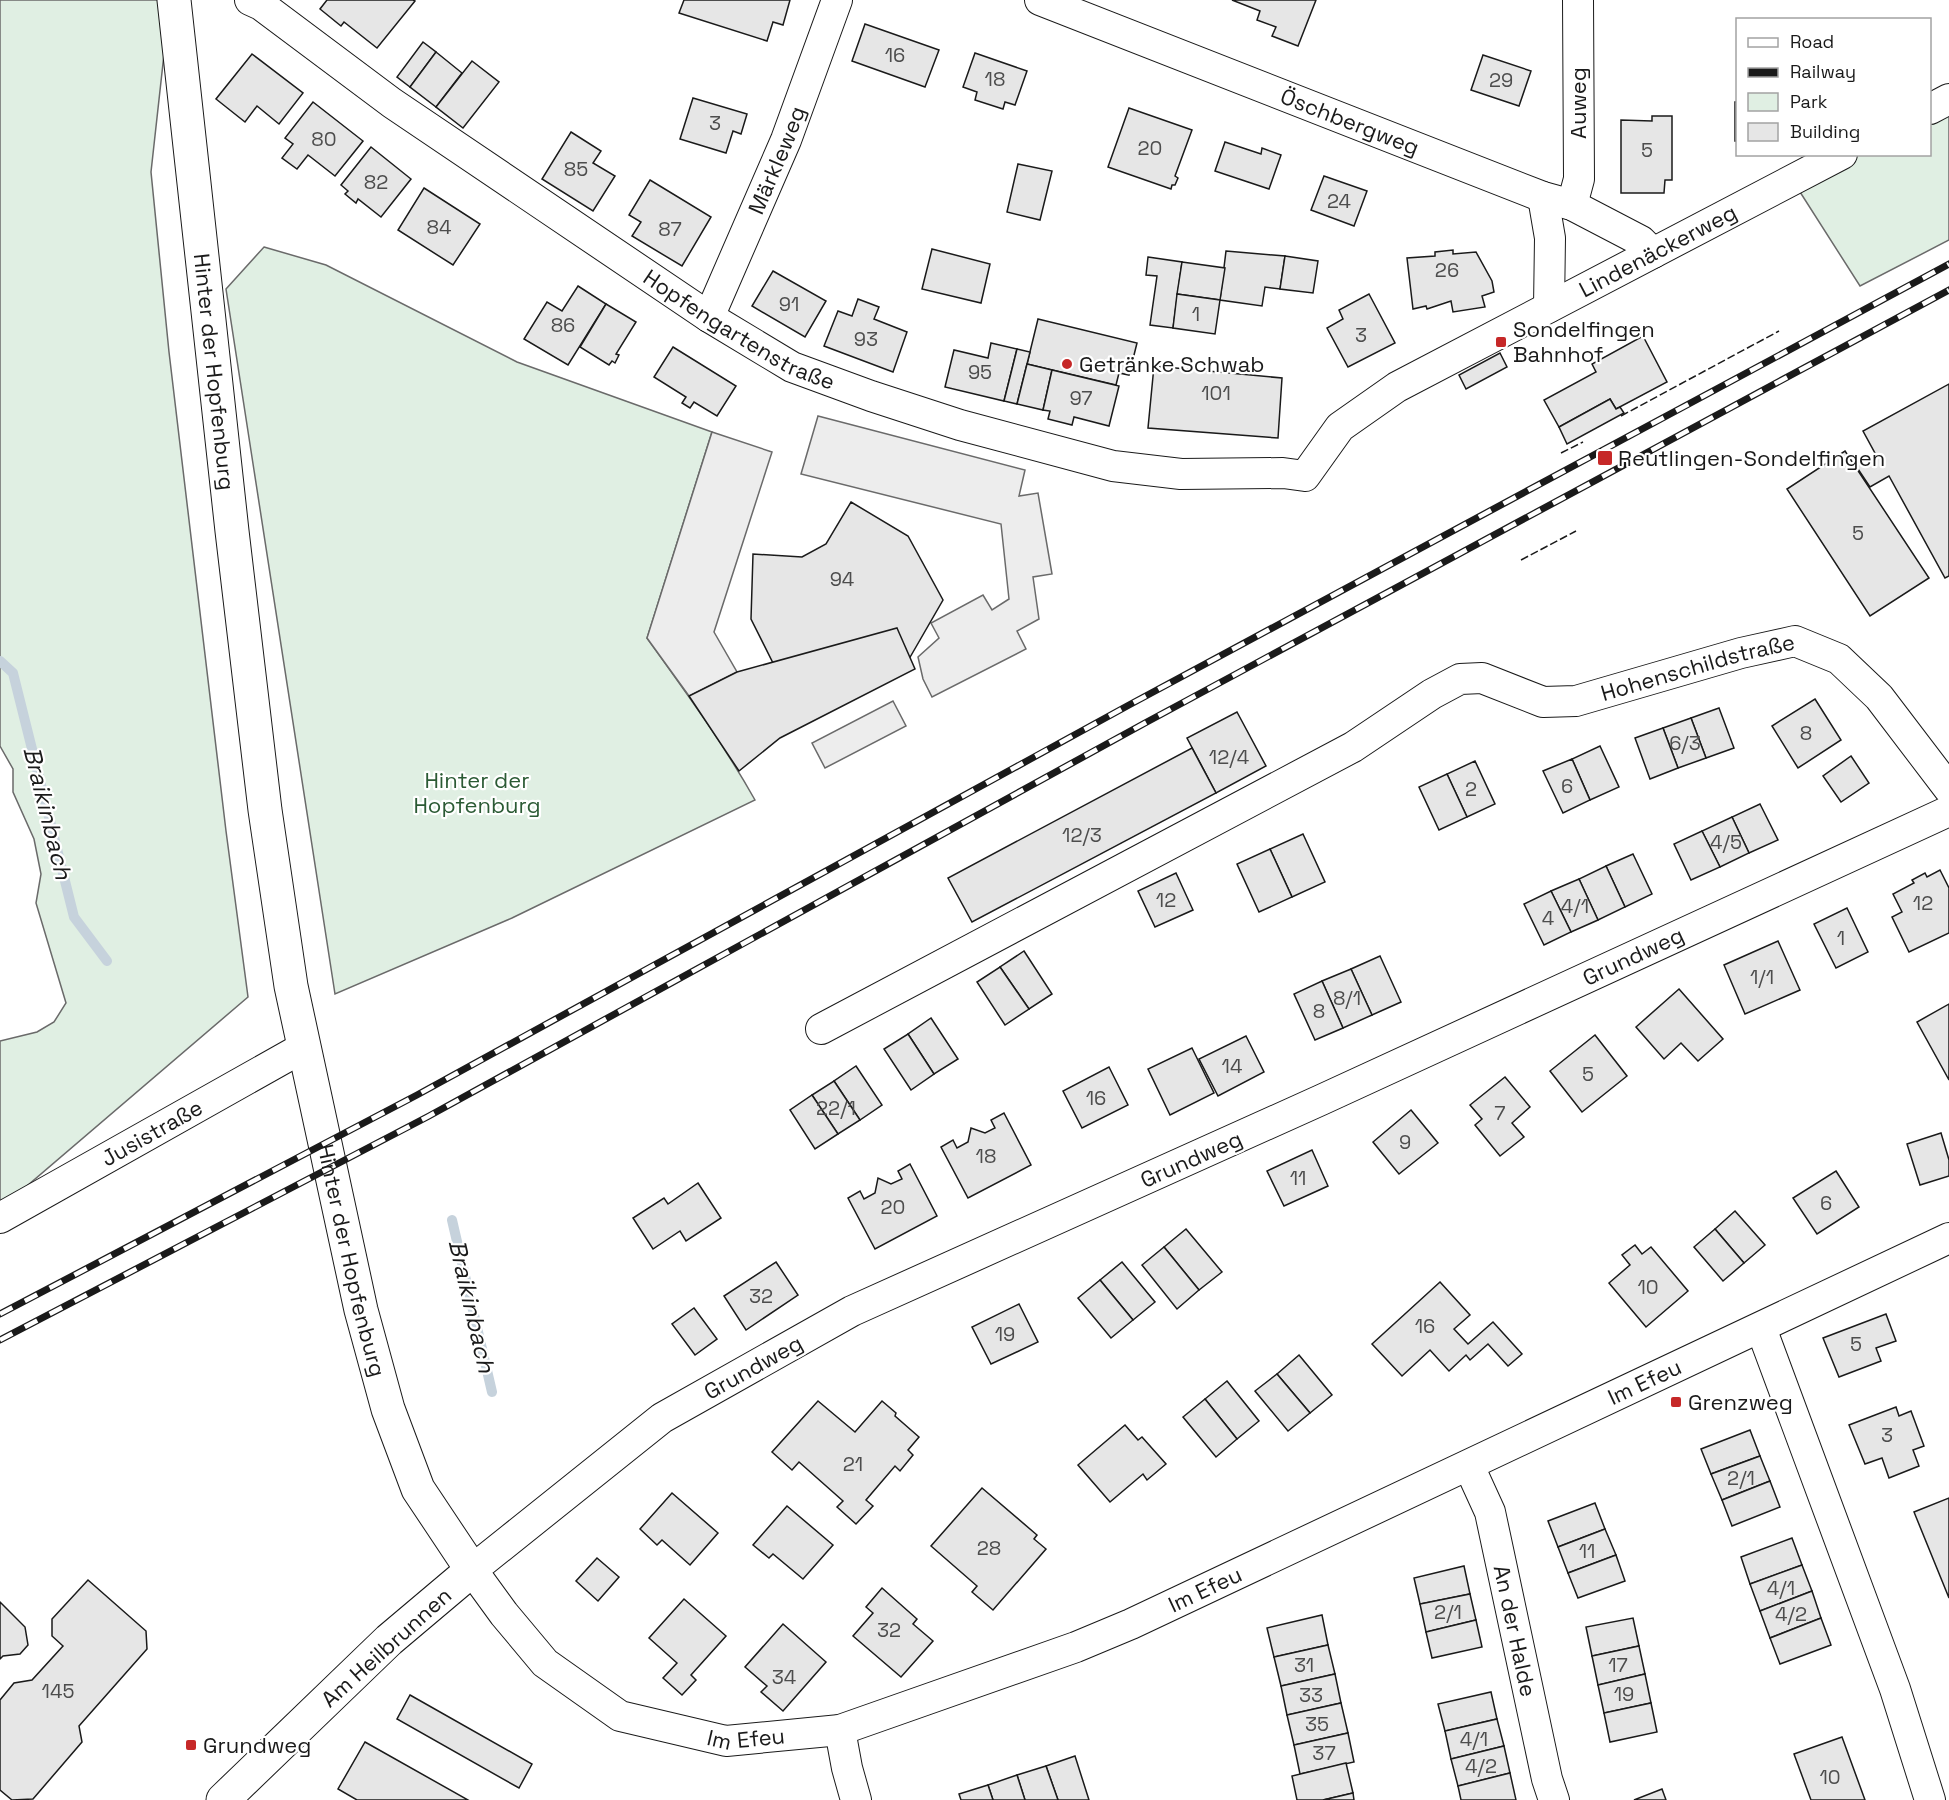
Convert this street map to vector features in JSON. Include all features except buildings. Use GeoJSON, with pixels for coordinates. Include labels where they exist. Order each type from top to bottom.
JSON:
{"type":"FeatureCollection","features":[{"type":"Feature","properties":{"kind":"street","name":"Hinter der Hopfenburg"},"geometry":{"type":"LineString","coordinates":[[174,0],[265,810],[291,986],[361,1310],[388,1409],[418,1490],[472,1570]]}},
{"type":"Feature","properties":{"kind":"street","name":"Hopfengartenstraße"},"geometry":{"type":"LineString","coordinates":[[250,0],[261,5],[392,103],[709,317],[792,367],[960,425],[1113,465],[1181,474],[1282,473],[1305,476]]}},
{"type":"Feature","properties":{"kind":"street","name":"Märkleweg"},"geometry":{"type":"LineString","coordinates":[[709,317],[786,140],[837,0]]}},
{"type":"Feature","properties":{"kind":"street","name":"Öschbergweg"},"geometry":{"type":"LineString","coordinates":[[1040,0],[1557,201],[1641,241],[1653,253]]}},
{"type":"Feature","properties":{"kind":"street","name":"Auweg"},"geometry":{"type":"LineString","coordinates":[[1549,306],[1550,238],[1557,201],[1579,179],[1578,0]]}},
{"type":"Feature","properties":{"kind":"street"},"geometry":{"type":"LineString","coordinates":[[1931,108],[1949,99]]}},
{"type":"Feature","properties":{"kind":"street","name":"Lindenäckerweg"},"geometry":{"type":"LineString","coordinates":[[1305,476],[1340,427],[1397,387],[1838,156]]}},
{"type":"Feature","properties":{"kind":"street","name":"Hohenschildstraße"},"geometry":{"type":"LineString","coordinates":[[821,1029],[1353,747],[1432,694],[1460,679],[1482,678],[1543,702],[1576,701],[1741,653],[1795,640],[1839,659],[1879,697],[1949,789]]}},
{"type":"Feature","properties":{"kind":"street","name":"Grundweg"},"geometry":{"type":"LineString","coordinates":[[472,1570],[662,1418],[852,1311],[1321,1100],[1949,810]]}},
{"type":"Feature","properties":{"kind":"street","name":"Jusistraße"},"geometry":{"type":"LineString","coordinates":[[0,1218],[304,1047]]}},
{"type":"Feature","properties":{"kind":"street","name":"Im Efeu"},"geometry":{"type":"LineString","coordinates":[[472,1570],[504,1614],[545,1663],[620,1716],[726,1741],[840,1730],[1085,1643],[1469,1466],[1949,1238]]}},
{"type":"Feature","properties":{"kind":"street"},"geometry":{"type":"LineString","coordinates":[[1761,1328],[1895,1689],[1930,1800]]}},
{"type":"Feature","properties":{"kind":"street","name":"An der Halde"},"geometry":{"type":"LineString","coordinates":[[1469,1466],[1490,1512],[1547,1779],[1554,1800]]}},
{"type":"Feature","properties":{"kind":"street","name":"Am Heilbrunnen"},"geometry":{"type":"LineString","coordinates":[[223,1800],[389,1640],[472,1570]]}},
{"type":"Feature","properties":{"kind":"street"},"geometry":{"type":"LineString","coordinates":[[840,1730],[856,1800]]}},
{"type":"Feature","properties":{"kind":"green space"},"geometry":{"type":"Polygon","coordinates":[[[0,0],[170,0],[151,172],[169,352],[248,997],[0,1209],[0,1041],[37,1032],[54,1022],[66,1003],[36,903],[41,874],[34,839],[13,792],[13,769],[0,746],[0,0]]]}},
{"type":"Feature","properties":{"kind":"green space"},"geometry":{"type":"Polygon","coordinates":[[[1949,110],[1949,240],[1860,286],[1793,181],[1849,156],[1931,156],[1931,118],[1949,110]]]}},
{"type":"Feature","properties":{"kind":"green space"},"geometry":{"type":"Polygon","coordinates":[[[264,247],[326,265],[517,362],[712,432],[647,638],[717,738],[755,800],[512,918],[335,994],[226,289],[264,247]]]}},
{"type":"Feature","properties":{"kind":"shaded area"},"geometry":{"type":"Polygon","coordinates":[[[818,416],[1025,470],[1019,496],[1038,493],[1052,574],[1033,577],[1039,619],[1017,631],[1026,649],[932,697],[923,679],[918,657],[939,638],[931,623],[983,595],[992,610],[1009,599],[1001,524],[801,474],[818,416]]]}},
{"type":"Feature","properties":{"kind":"shaded area"},"geometry":{"type":"Polygon","coordinates":[[[712,432],[772,452],[714,632],[737,672],[689,696],[647,638],[712,432]]]}},
{"type":"Feature","properties":{"kind":"shaded area"},"geometry":{"type":"Polygon","coordinates":[[[893,701],[906,726],[825,768],[812,743],[893,701]]]}},
{"type":"Feature","properties":{"kind":"waterway","name":"Braikinbach"},"geometry":{"type":"LineString","coordinates":[[0,661],[13,673],[74,917],[107,961]]}},
{"type":"Feature","properties":{"kind":"waterway","name":"Braikinbach"},"geometry":{"type":"LineString","coordinates":[[452,1220],[492,1392]]}},
{"type":"Feature","properties":{"kind":"railway"},"geometry":{"type":"LineString","coordinates":[[0,1314],[417,1095],[1129,705],[1949,264]]}},
{"type":"Feature","properties":{"kind":"railway"},"geometry":{"type":"LineString","coordinates":[[0,1340],[429,1116],[1145,723],[1949,290]]}},
{"type":"Feature","properties":{"kind":"fence"},"geometry":{"type":"LineString","coordinates":[[1621,416],[1779,331]]}},
{"type":"Feature","properties":{"kind":"fence"},"geometry":{"type":"LineString","coordinates":[[1561,453],[1583,442]]}},
{"type":"Feature","properties":{"kind":"fence"},"geometry":{"type":"LineString","coordinates":[[1521,560],[1576,531]]}},
{"type":"Feature","properties":{"kind":"place","name":"Sondelfingen Bahnhof"},"geometry":{"type":"Point","coordinates":[1501,342]}},
{"type":"Feature","properties":{"kind":"place","name":"Getränke Schwab"},"geometry":{"type":"Point","coordinates":[1067,364]}},
{"type":"Feature","properties":{"kind":"place","name":"Reutlingen-Sondelfingen"},"geometry":{"type":"Point","coordinates":[1605,458]}},
{"type":"Feature","properties":{"kind":"place","name":"Grenzweg"},"geometry":{"type":"Point","coordinates":[1676,1402]}},
{"type":"Feature","properties":{"kind":"place","name":"Grundweg"},"geometry":{"type":"Point","coordinates":[191,1745]}}]}
